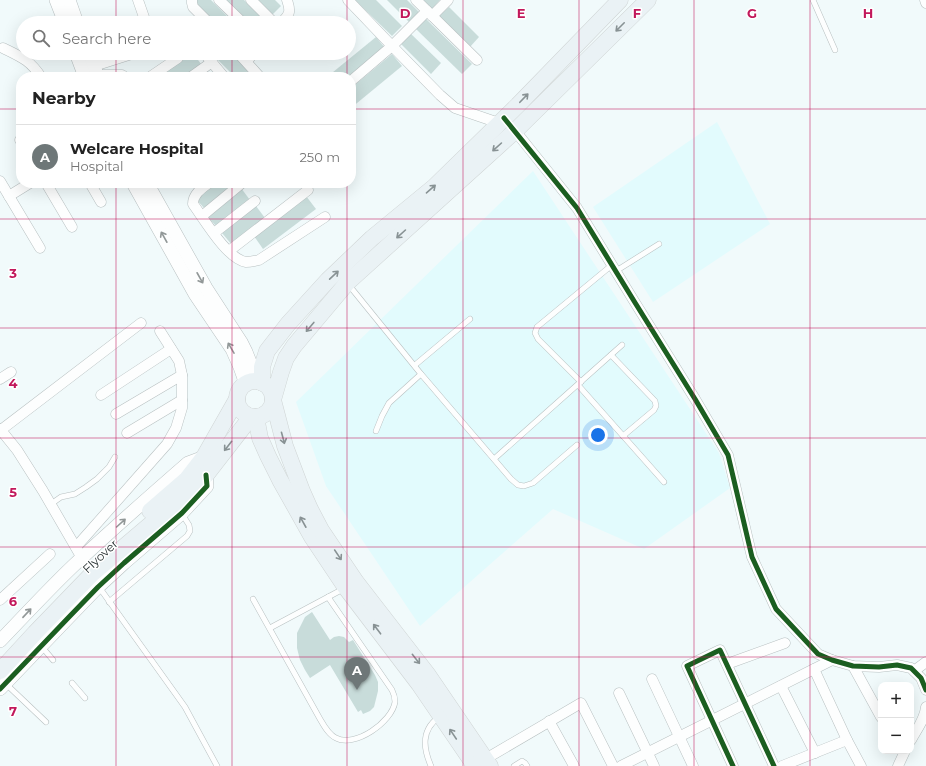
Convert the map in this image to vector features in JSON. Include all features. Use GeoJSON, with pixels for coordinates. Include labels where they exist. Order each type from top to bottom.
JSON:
{"type":"FeatureCollection","features":[{"type":"Feature","properties":{"kind":"main road"},"geometry":{"type":"LineString","coordinates":[[254,383],[262,367],[267,351],[293,318],[334,274],[372,238],[434,187],[620,0]]}},
{"type":"Feature","properties":{"kind":"main road"},"geometry":{"type":"LineString","coordinates":[[351,585],[302,492],[285,446],[273,400],[272,395],[270,390],[266,386],[254,383],[241,388],[238,393],[237,399],[239,407],[244,413],[253,417],[266,414],[272,406],[273,400],[281,372],[286,358],[294,346],[347,283],[515,131],[648,0]]}},
{"type":"Feature","properties":{"kind":"main road","name":"Flyover"},"geometry":{"type":"LineString","coordinates":[[2,681],[34,633],[92,574],[189,484],[237,399]]}},
{"type":"Feature","properties":{"kind":"main road"},"geometry":{"type":"LineString","coordinates":[[253,417],[260,438],[280,480],[312,537],[428,675],[446,713],[481,764]]}},
{"type":"Feature","properties":{"kind":"main road","name":"Flyover"},"geometry":{"type":"LineString","coordinates":[[0,658],[79,575],[110,546],[189,484],[206,475],[253,417]]}},
{"type":"Feature","properties":{"kind":"street"},"geometry":{"type":"LineString","coordinates":[[56,0],[62,16]]}},
{"type":"Feature","properties":{"kind":"street"},"geometry":{"type":"LineString","coordinates":[[69,0],[75,16]]}},
{"type":"Feature","properties":{"kind":"street"},"geometry":{"type":"LineString","coordinates":[[138,0],[144,16]]}},
{"type":"Feature","properties":{"kind":"street"},"geometry":{"type":"LineString","coordinates":[[192,0],[193,7],[202,16]]}},
{"type":"Feature","properties":{"kind":"street"},"geometry":{"type":"LineString","coordinates":[[219,0],[236,16]]}},
{"type":"Feature","properties":{"kind":"street"},"geometry":{"type":"LineString","coordinates":[[251,0],[267,16]]}},
{"type":"Feature","properties":{"kind":"street"},"geometry":{"type":"LineString","coordinates":[[287,0],[289,8],[288,16]]}},
{"type":"Feature","properties":{"kind":"street"},"geometry":{"type":"LineString","coordinates":[[348,0],[440,95],[456,108],[501,121],[515,131],[578,208],[728,455],[752,556],[776,608],[818,654],[853,666],[879,667],[897,665],[911,668],[921,678],[926,690]]}},
{"type":"Feature","properties":{"kind":"street"},"geometry":{"type":"LineString","coordinates":[[416,0],[478,60]]}},
{"type":"Feature","properties":{"kind":"street"},"geometry":{"type":"LineString","coordinates":[[356,77],[448,0]]}},
{"type":"Feature","properties":{"kind":"street"},"geometry":{"type":"LineString","coordinates":[[1,47],[16,55]]}},
{"type":"Feature","properties":{"kind":"street"},"geometry":{"type":"LineString","coordinates":[[26,60],[36,68],[38,72]]}},
{"type":"Feature","properties":{"kind":"street"},"geometry":{"type":"LineString","coordinates":[[82,60],[92,72]]}},
{"type":"Feature","properties":{"kind":"street"},"geometry":{"type":"LineString","coordinates":[[91,60],[94,72]]}},
{"type":"Feature","properties":{"kind":"street"},"geometry":{"type":"LineString","coordinates":[[98,72],[121,60]]}},
{"type":"Feature","properties":{"kind":"street"},"geometry":{"type":"LineString","coordinates":[[157,72],[175,60]]}},
{"type":"Feature","properties":{"kind":"street"},"geometry":{"type":"LineString","coordinates":[[247,61],[256,72]]}},
{"type":"Feature","properties":{"kind":"street"},"geometry":{"type":"LineString","coordinates":[[198,72],[212,62],[220,72]]}},
{"type":"Feature","properties":{"kind":"street"},"geometry":{"type":"LineString","coordinates":[[0,181],[40,248]]}},
{"type":"Feature","properties":{"kind":"street"},"geometry":{"type":"LineString","coordinates":[[9,196],[22,188]]}},
{"type":"Feature","properties":{"kind":"street"},"geometry":{"type":"LineString","coordinates":[[49,188],[72,227]]}},
{"type":"Feature","properties":{"kind":"street"},"geometry":{"type":"LineString","coordinates":[[93,188],[101,202]]}},
{"type":"Feature","properties":{"kind":"street"},"geometry":{"type":"LineString","coordinates":[[136,188],[195,294],[232,349],[240,367],[254,383]]}},
{"type":"Feature","properties":{"kind":"street"},"geometry":{"type":"LineString","coordinates":[[150,188],[206,288],[241,342],[252,367],[254,383]]}},
{"type":"Feature","properties":{"kind":"street"},"geometry":{"type":"LineString","coordinates":[[201,188],[195,195],[193,204],[222,245],[235,257],[246,262],[259,260],[325,217]]}},
{"type":"Feature","properties":{"kind":"street"},"geometry":{"type":"LineString","coordinates":[[202,216],[236,188]]}},
{"type":"Feature","properties":{"kind":"street"},"geometry":{"type":"LineString","coordinates":[[229,251],[308,190]]}},
{"type":"Feature","properties":{"kind":"street"},"geometry":{"type":"LineString","coordinates":[[214,233],[255,201]]}},
{"type":"Feature","properties":{"kind":"street"},"geometry":{"type":"LineString","coordinates":[[79,552],[17,450],[1,430],[141,323]]}},
{"type":"Feature","properties":{"kind":"street"},"geometry":{"type":"LineString","coordinates":[[0,641],[32,608],[79,552],[166,444],[176,428],[182,408],[182,375],[179,361],[160,331]]}},
{"type":"Feature","properties":{"kind":"street"},"geometry":{"type":"LineString","coordinates":[[101,396],[171,348]]}},
{"type":"Feature","properties":{"kind":"street"},"geometry":{"type":"LineString","coordinates":[[0,379],[11,372]]}},
{"type":"Feature","properties":{"kind":"street"},"geometry":{"type":"LineString","coordinates":[[116,414],[182,375]]}},
{"type":"Feature","properties":{"kind":"street"},"geometry":{"type":"LineString","coordinates":[[127,432],[182,400]]}},
{"type":"Feature","properties":{"kind":"street"},"geometry":{"type":"LineString","coordinates":[[79,552],[188,463],[204,457]]}},
{"type":"Feature","properties":{"kind":"street"},"geometry":{"type":"LineString","coordinates":[[2,681],[41,646],[98,587],[182,513],[208,486],[206,475]]}},
{"type":"Feature","properties":{"kind":"street"},"geometry":{"type":"LineString","coordinates":[[0,600],[50,554]]}},
{"type":"Feature","properties":{"kind":"street"},"geometry":{"type":"LineString","coordinates":[[727,664],[785,643]]}},
{"type":"Feature","properties":{"kind":"street"},"geometry":{"type":"LineString","coordinates":[[733,766],[687,666],[720,650],[774,766]]}},
{"type":"Feature","properties":{"kind":"street"},"geometry":{"type":"LineString","coordinates":[[621,766],[832,660]]}},
{"type":"Feature","properties":{"kind":"street"},"geometry":{"type":"LineString","coordinates":[[914,671],[926,662]]}},
{"type":"Feature","properties":{"kind":"street"},"geometry":{"type":"LineString","coordinates":[[853,666],[878,712]]}},
{"type":"Feature","properties":{"kind":"street"},"geometry":{"type":"LineString","coordinates":[[814,669],[847,740],[861,766]]}},
{"type":"Feature","properties":{"kind":"street"},"geometry":{"type":"LineString","coordinates":[[652,679],[693,766]]}},
{"type":"Feature","properties":{"kind":"street"},"geometry":{"type":"LineString","coordinates":[[781,686],[816,753]]}},
{"type":"Feature","properties":{"kind":"street"},"geometry":{"type":"LineString","coordinates":[[619,693],[654,766]]}},
{"type":"Feature","properties":{"kind":"street"},"geometry":{"type":"LineString","coordinates":[[481,764],[549,721],[581,703],[613,766]]}},
{"type":"Feature","properties":{"kind":"street"},"geometry":{"type":"LineString","coordinates":[[914,736],[926,712],[926,707]]}},
{"type":"Feature","properties":{"kind":"street"},"geometry":{"type":"LineString","coordinates":[[549,721],[574,766]]}},
{"type":"Feature","properties":{"kind":"street"},"geometry":{"type":"LineString","coordinates":[[782,766],[847,740]]}},
{"type":"Feature","properties":{"kind":"lane"},"geometry":{"type":"LineString","coordinates":[[813,0],[835,50]]}},
{"type":"Feature","properties":{"kind":"lane"},"geometry":{"type":"LineString","coordinates":[[659,244],[614,268],[537,327],[535,333],[538,339],[579,383],[664,482]]}},
{"type":"Feature","properties":{"kind":"lane"},"geometry":{"type":"LineString","coordinates":[[347,283],[421,374],[511,479],[518,485],[524,486],[534,483],[577,445]]}},
{"type":"Feature","properties":{"kind":"lane"},"geometry":{"type":"LineString","coordinates":[[415,366],[470,318]]}},
{"type":"Feature","properties":{"kind":"lane"},"geometry":{"type":"LineString","coordinates":[[494,459],[622,345]]}},
{"type":"Feature","properties":{"kind":"lane"},"geometry":{"type":"LineString","coordinates":[[611,355],[655,401],[656,406],[654,410],[623,436]]}},
{"type":"Feature","properties":{"kind":"lane"},"geometry":{"type":"LineString","coordinates":[[376,431],[389,403],[421,374]]}},
{"type":"Feature","properties":{"kind":"lane"},"geometry":{"type":"LineString","coordinates":[[51,504],[62,497],[75,494],[86,488],[109,467],[115,457]]}},
{"type":"Feature","properties":{"kind":"lane"},"geometry":{"type":"LineString","coordinates":[[109,602],[187,536],[190,531],[189,525],[182,513]]}},
{"type":"Feature","properties":{"kind":"lane"},"geometry":{"type":"LineString","coordinates":[[270,628],[351,585]]}},
{"type":"Feature","properties":{"kind":"lane"},"geometry":{"type":"LineString","coordinates":[[98,587],[185,707],[217,766]]}},
{"type":"Feature","properties":{"kind":"lane"},"geometry":{"type":"LineString","coordinates":[[253,599],[328,732],[336,739],[351,740],[366,735],[382,723],[391,711],[394,703],[394,696],[392,690],[328,598]]}},
{"type":"Feature","properties":{"kind":"lane"},"geometry":{"type":"LineString","coordinates":[[41,646],[53,660]]}},
{"type":"Feature","properties":{"kind":"lane"},"geometry":{"type":"LineString","coordinates":[[2,681],[46,722]]}},
{"type":"Feature","properties":{"kind":"lane"},"geometry":{"type":"LineString","coordinates":[[72,683],[85,698]]}},
{"type":"Feature","properties":{"kind":"lane"},"geometry":{"type":"LineString","coordinates":[[431,766],[425,751],[428,727],[433,721],[446,713]]}},
{"type":"Feature","properties":{"kind":"lane"},"geometry":{"type":"LineString","coordinates":[[514,766],[522,761],[527,766]]}},
{"type":"Feature","properties":{"kind":"shaded area"},"geometry":{"type":"Polygon","coordinates":[[[717,122],[770,224],[653,302],[593,207],[717,122]]]}},
{"type":"Feature","properties":{"kind":"shaded area"},"geometry":{"type":"Polygon","coordinates":[[[533,171],[719,453],[730,488],[644,549],[553,509],[420,626],[326,486],[296,402],[533,171]]]}},
{"type":"Feature","properties":{"kind":"building"},"geometry":{"type":"Polygon","coordinates":[[[194,0],[211,0],[227,16],[207,16],[192,2],[194,0]]]}},
{"type":"Feature","properties":{"kind":"building"},"geometry":{"type":"Polygon","coordinates":[[[224,0],[244,0],[261,16],[240,16],[224,0]]]}},
{"type":"Feature","properties":{"kind":"building"},"geometry":{"type":"Polygon","coordinates":[[[255,0],[275,0],[281,6],[271,16],[255,0]]]}},
{"type":"Feature","properties":{"kind":"building"},"geometry":{"type":"Polygon","coordinates":[[[355,0],[376,0],[402,26],[392,36],[355,0]]]}},
{"type":"Feature","properties":{"kind":"building"},"geometry":{"type":"Polygon","coordinates":[[[387,0],[407,0],[419,12],[409,22],[387,0]]]}},
{"type":"Feature","properties":{"kind":"building"},"geometry":{"type":"Polygon","coordinates":[[[421,0],[440,0],[431,10],[421,0]]]}},
{"type":"Feature","properties":{"kind":"building"},"geometry":{"type":"Polygon","coordinates":[[[449,7],[479,37],[469,48],[438,17],[449,7]]]}},
{"type":"Feature","properties":{"kind":"building"},"geometry":{"type":"Polygon","coordinates":[[[425,18],[472,64],[462,74],[415,28],[425,18]]]}},
{"type":"Feature","properties":{"kind":"building"},"geometry":{"type":"Polygon","coordinates":[[[410,33],[441,63],[431,74],[400,43],[410,33]]]}},
{"type":"Feature","properties":{"kind":"building"},"geometry":{"type":"Polygon","coordinates":[[[376,37],[385,48],[356,72],[333,72],[348,60],[356,60],[356,53],[376,37]]]}},
{"type":"Feature","properties":{"kind":"building"},"geometry":{"type":"Polygon","coordinates":[[[392,54],[402,66],[356,104],[356,84],[392,54]]]}},
{"type":"Feature","properties":{"kind":"building"},"geometry":{"type":"Polygon","coordinates":[[[180,60],[198,60],[201,64],[191,72],[164,72],[180,60]]]}},
{"type":"Feature","properties":{"kind":"building"},"geometry":{"type":"Polygon","coordinates":[[[218,60],[239,60],[249,70],[247,72],[230,72],[218,60]]]}},
{"type":"Feature","properties":{"kind":"building"},"geometry":{"type":"Polygon","coordinates":[[[208,188],[231,188],[205,209],[195,198],[208,188]]]}},
{"type":"Feature","properties":{"kind":"building"},"geometry":{"type":"Polygon","coordinates":[[[241,188],[250,200],[217,227],[207,216],[241,188]]]}},
{"type":"Feature","properties":{"kind":"building"},"geometry":{"type":"Polygon","coordinates":[[[306,196],[316,209],[263,249],[254,236],[306,196]]]}},
{"type":"Feature","properties":{"kind":"building"},"geometry":{"type":"Polygon","coordinates":[[[256,206],[265,218],[232,245],[222,233],[256,206]]]}},
{"type":"Feature","properties":{"kind":"building"},"geometry":{"type":"Polygon","coordinates":[[[312,612],[330,640],[339,636],[344,637],[349,642],[353,640],[375,675],[378,682],[378,691],[374,707],[370,711],[363,714],[361,710],[358,712],[330,665],[310,678],[305,670],[300,660],[297,648],[297,633],[305,617],[312,612]]]}},
{"type":"Feature","properties":{"kind":"cycle path"},"geometry":{"type":"LineString","coordinates":[[504,118],[577,208],[728,455],[752,557],[776,609],[818,654],[853,666],[879,667],[897,665],[911,668],[921,678],[926,690]]}},
{"type":"Feature","properties":{"kind":"cycle path"},"geometry":{"type":"LineString","coordinates":[[0,689],[98,587],[182,513],[207,486],[206,475]]}},
{"type":"Feature","properties":{"kind":"cycle path"},"geometry":{"type":"LineString","coordinates":[[733,766],[687,666],[720,650],[774,766]]}},
{"type":"Feature","properties":{"kind":"place","name":"Welcare Hospital"},"geometry":{"type":"Point","coordinates":[357,690]}}]}
